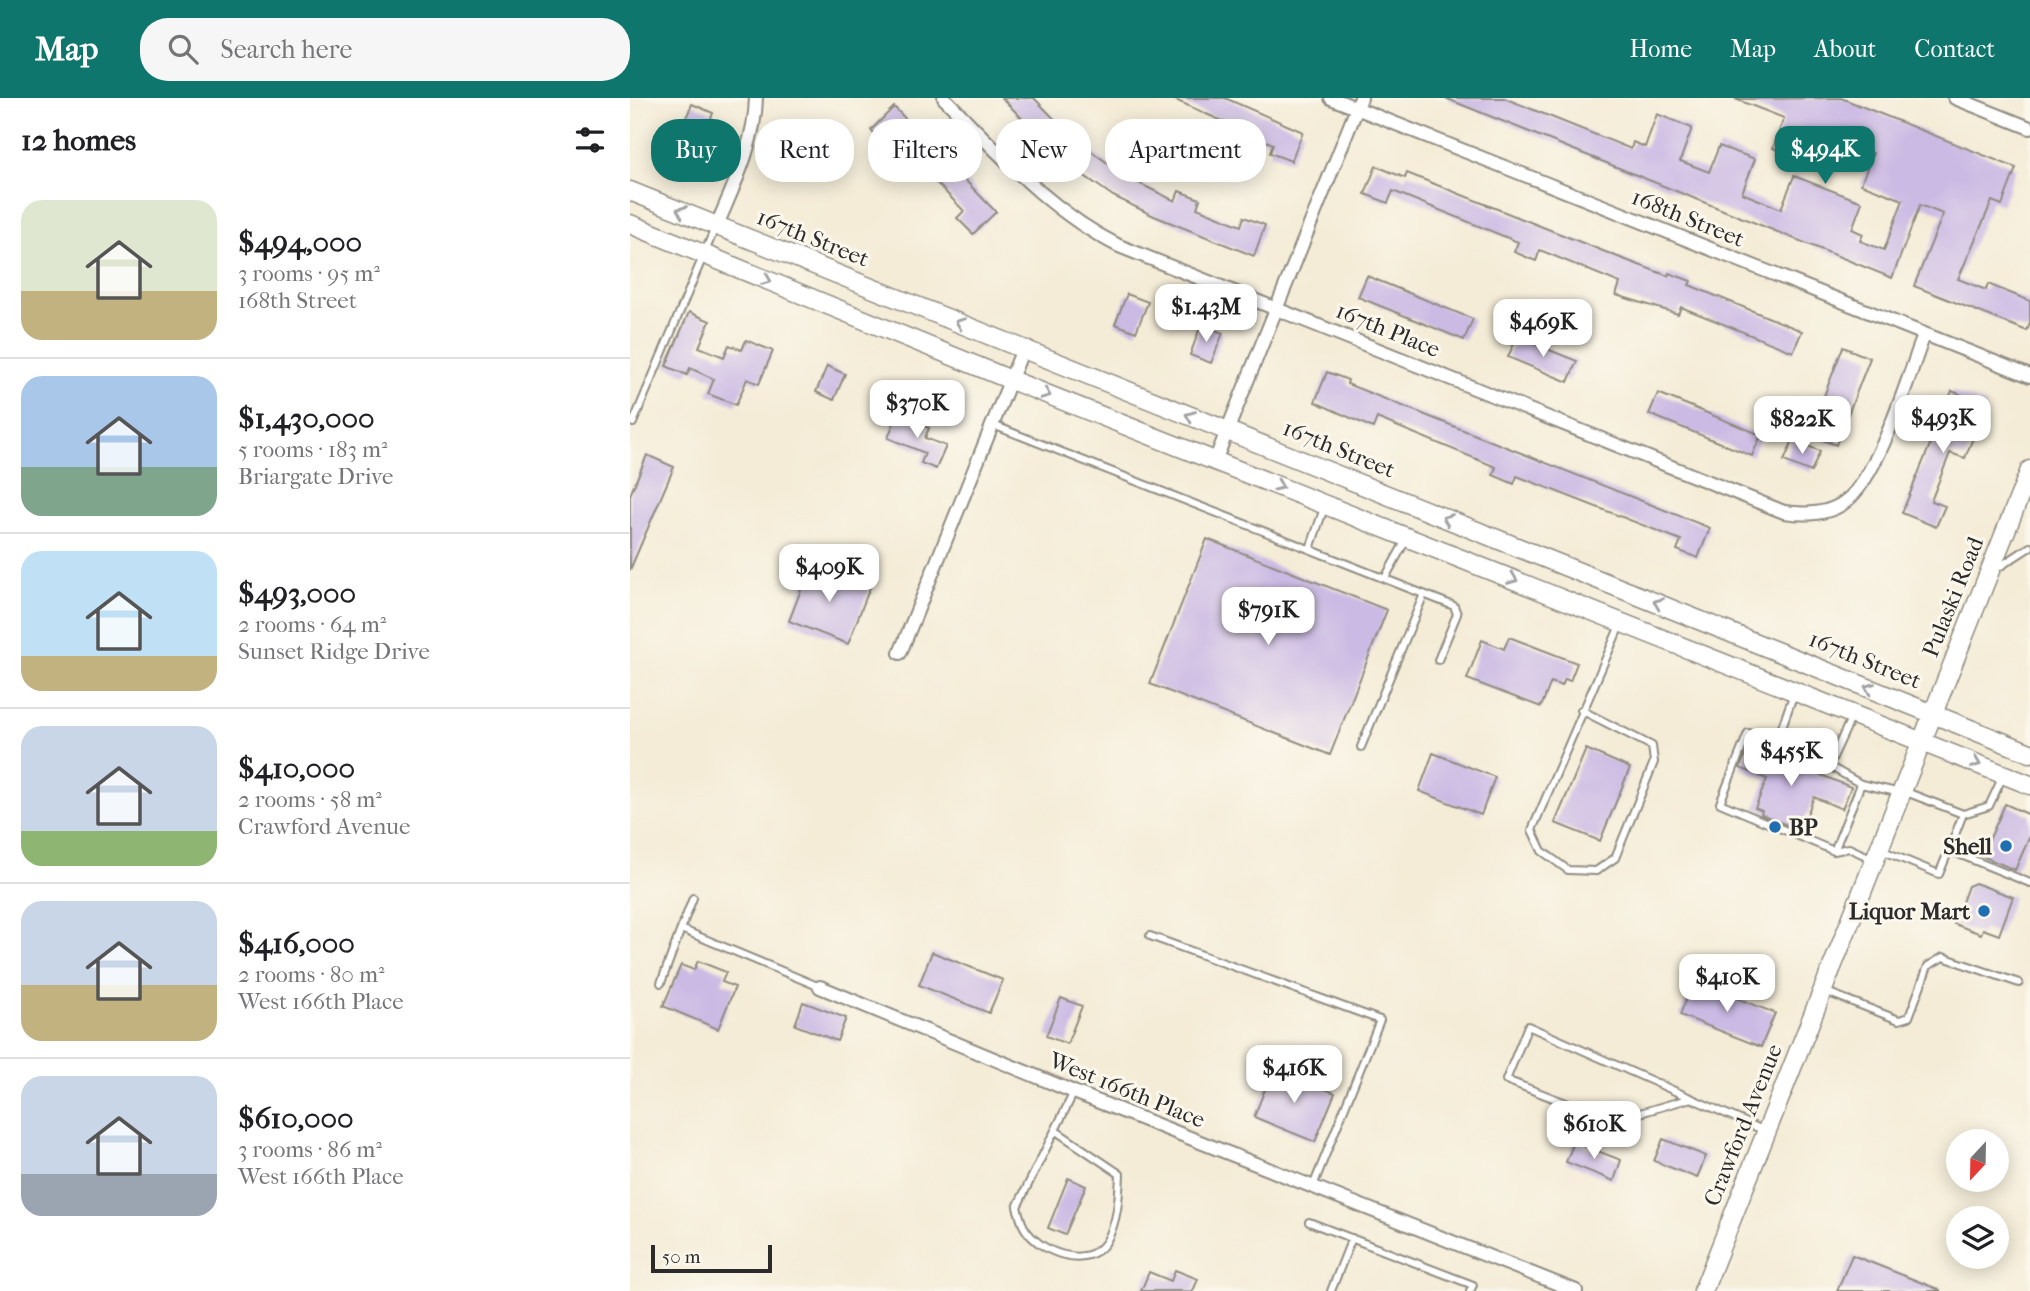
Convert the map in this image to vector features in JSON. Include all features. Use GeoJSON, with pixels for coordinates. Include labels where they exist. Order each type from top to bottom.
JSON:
{"type":"FeatureCollection","features":[{"type":"Feature","properties":{"kind":"main road","name":"167th Street"},"geometry":{"type":"LineString","coordinates":[[630,191],[2030,753]]}},
{"type":"Feature","properties":{"kind":"main road"},"geometry":{"type":"LineString","coordinates":[[630,224],[1011,380],[2030,785]]}},
{"type":"Feature","properties":{"kind":"main road","name":"Pulaski Road"},"geometry":{"type":"LineString","coordinates":[[1921,742],[2030,470]]}},
{"type":"Feature","properties":{"kind":"main road","name":"Crawford Avenue"},"geometry":{"type":"LineString","coordinates":[[1703,1291],[1921,742]]}},
{"type":"Feature","properties":{"kind":"street"},"geometry":{"type":"LineString","coordinates":[[717,225],[742,167],[754,122],[756,98]]}},
{"type":"Feature","properties":{"kind":"street","name":"167th Place"},"geometry":{"type":"LineString","coordinates":[[944,98],[1040,194],[1096,234],[1140,255],[1769,507],[1800,514],[1819,513],[1845,502],[1854,494],[1871,470],[1924,335]]}},
{"type":"Feature","properties":{"kind":"street","name":"168th Street"},"geometry":{"type":"LineString","coordinates":[[1331,98],[1359,103],[2030,376]]}},
{"type":"Feature","properties":{"kind":"street"},"geometry":{"type":"LineString","coordinates":[[1955,98],[2030,128]]}},
{"type":"Feature","properties":{"kind":"street"},"geometry":{"type":"LineString","coordinates":[[1215,461],[1359,103]]}},
{"type":"Feature","properties":{"kind":"street"},"geometry":{"type":"LineString","coordinates":[[900,653],[1024,349]]}},
{"type":"Feature","properties":{"kind":"street","name":"West 166th Place"},"geometry":{"type":"LineString","coordinates":[[820,987],[1074,1092],[1576,1291]]}},
{"type":"Feature","properties":{"kind":"lane"},"geometry":{"type":"LineString","coordinates":[[633,423],[717,225]]}},
{"type":"Feature","properties":{"kind":"lane"},"geometry":{"type":"LineString","coordinates":[[993,425],[1454,606],[1457,614],[1438,660]]}},
{"type":"Feature","properties":{"kind":"lane"},"geometry":{"type":"LineString","coordinates":[[1310,549],[1325,505]]}},
{"type":"Feature","properties":{"kind":"lane"},"geometry":{"type":"LineString","coordinates":[[1385,579],[1407,537]]}},
{"type":"Feature","properties":{"kind":"lane"},"geometry":{"type":"LineString","coordinates":[[1988,574],[2030,547]]}},
{"type":"Feature","properties":{"kind":"lane"},"geometry":{"type":"LineString","coordinates":[[1360,747],[1424,594]]}},
{"type":"Feature","properties":{"kind":"lane"},"geometry":{"type":"LineString","coordinates":[[1581,710],[1652,746],[1654,762],[1615,858],[1596,871],[1568,870],[1542,851],[1531,830],[1581,710],[1622,622]]}},
{"type":"Feature","properties":{"kind":"lane"},"geometry":{"type":"LineString","coordinates":[[1776,744],[1796,690]]}},
{"type":"Feature","properties":{"kind":"lane"},"geometry":{"type":"LineString","coordinates":[[1829,766],[1853,714]]}},
{"type":"Feature","properties":{"kind":"lane"},"geometry":{"type":"LineString","coordinates":[[1963,814],[1939,874],[1877,854],[1849,848],[1834,851],[1720,803],[1748,733],[1829,766],[1861,784],[1901,792],[1963,814],[1989,806],[2004,774]]}},
{"type":"Feature","properties":{"kind":"lane"},"geometry":{"type":"LineString","coordinates":[[1834,851],[1861,784]]}},
{"type":"Feature","properties":{"kind":"lane"},"geometry":{"type":"LineString","coordinates":[[1949,850],[2030,883]]}},
{"type":"Feature","properties":{"kind":"lane"},"geometry":{"type":"LineString","coordinates":[[661,983],[693,898]]}},
{"type":"Feature","properties":{"kind":"lane"},"geometry":{"type":"LineString","coordinates":[[681,929],[820,987]]}},
{"type":"Feature","properties":{"kind":"lane"},"geometry":{"type":"LineString","coordinates":[[1150,936],[1380,1020],[1313,1186]]}},
{"type":"Feature","properties":{"kind":"lane"},"geometry":{"type":"LineString","coordinates":[[1823,990],[1899,1020],[1909,1017],[1928,966],[1943,957],[2019,983]]}},
{"type":"Feature","properties":{"kind":"lane"},"geometry":{"type":"LineString","coordinates":[[1691,1098],[1613,1121],[1506,1080],[1528,1026],[1767,1131]]}},
{"type":"Feature","properties":{"kind":"lane"},"geometry":{"type":"LineString","coordinates":[[1056,1131],[1120,1174],[1119,1203],[1105,1242],[1087,1257],[1070,1257],[1045,1246],[1024,1228],[1017,1207],[1074,1092]]}},
{"type":"Feature","properties":{"kind":"lane"},"geometry":{"type":"LineString","coordinates":[[1309,1222],[1473,1285],[1470,1291]]}},
{"type":"Feature","properties":{"kind":"lane"},"geometry":{"type":"LineString","coordinates":[[1331,1291],[1352,1238]]}},
{"type":"Feature","properties":{"kind":"building"},"geometry":{"type":"Polygon","coordinates":[[[1002,98],[1034,98],[1054,119],[1023,119],[1002,98]]]}},
{"type":"Feature","properties":{"kind":"building"},"geometry":{"type":"Polygon","coordinates":[[[1171,98],[1225,98],[1303,132],[1291,161],[1270,153],[1273,144],[1266,141],[1266,119],[1218,119],[1171,98]]]}},
{"type":"Feature","properties":{"kind":"building"},"geometry":{"type":"Polygon","coordinates":[[[1445,98],[1504,98],[1631,149],[1633,142],[1645,147],[1657,114],[1692,128],[1680,161],[1709,172],[1719,146],[1755,159],[1742,193],[1781,209],[1794,176],[1862,202],[1852,229],[1863,234],[1860,241],[1884,250],[1903,200],[1861,184],[1873,153],[1820,133],[1809,163],[1793,157],[1773,148],[1784,118],[1735,99],[1841,98],[2016,168],[2002,205],[1992,201],[1958,279],[1986,290],[1988,284],[2030,301],[2030,323],[2027,331],[1914,286],[1943,214],[1920,205],[1892,278],[1445,98]]]}},
{"type":"Feature","properties":{"kind":"building"},"geometry":{"type":"Polygon","coordinates":[[[692,104],[713,113],[711,119],[686,119],[692,104]]]}},
{"type":"Feature","properties":{"kind":"building"},"geometry":{"type":"Polygon","coordinates":[[[894,107],[906,119],[882,119],[894,107]]]}},
{"type":"Feature","properties":{"kind":"building"},"geometry":{"type":"Polygon","coordinates":[[[1091,151],[1105,161],[1105,182],[1136,182],[1175,201],[1179,191],[1200,199],[1197,208],[1241,226],[1244,217],[1265,225],[1254,256],[1154,216],[1113,196],[1091,181],[1091,151]]]}},
{"type":"Feature","properties":{"kind":"building"},"geometry":{"type":"Polygon","coordinates":[[[1376,166],[1405,178],[1407,173],[1618,257],[1668,276],[1669,273],[1691,281],[1689,285],[1802,331],[1793,352],[1681,307],[1678,314],[1616,295],[1620,283],[1540,250],[1536,261],[1514,252],[1518,242],[1393,191],[1388,203],[1365,194],[1376,166]]]}},
{"type":"Feature","properties":{"kind":"building"},"geometry":{"type":"Polygon","coordinates":[[[936,182],[967,182],[996,212],[973,234],[957,218],[964,211],[936,182]]]}},
{"type":"Feature","properties":{"kind":"building"},"geometry":{"type":"Polygon","coordinates":[[[1367,276],[1473,319],[1464,340],[1358,297],[1367,276]]]}},
{"type":"Feature","properties":{"kind":"building"},"geometry":{"type":"Polygon","coordinates":[[[1127,294],[1148,302],[1136,332],[1115,324],[1127,294]]]}},
{"type":"Feature","properties":{"kind":"building"},"geometry":{"type":"Polygon","coordinates":[[[689,312],[710,321],[699,347],[724,357],[729,345],[742,350],[746,340],[773,351],[759,384],[747,379],[736,405],[708,394],[714,379],[690,368],[687,375],[666,366],[689,312]]]}},
{"type":"Feature","properties":{"kind":"building"},"geometry":{"type":"Polygon","coordinates":[[[1201,325],[1223,333],[1211,363],[1190,355],[1201,325]]]}},
{"type":"Feature","properties":{"kind":"building"},"geometry":{"type":"Polygon","coordinates":[[[1517,337],[1577,361],[1568,382],[1508,357],[1517,337]]]}},
{"type":"Feature","properties":{"kind":"building"},"geometry":{"type":"Polygon","coordinates":[[[1843,347],[1870,358],[1836,445],[1815,437],[1828,404],[1822,401],[1843,347]]]}},
{"type":"Feature","properties":{"kind":"building"},"geometry":{"type":"Polygon","coordinates":[[[827,366],[845,374],[834,400],[816,392],[827,366]]]}},
{"type":"Feature","properties":{"kind":"building"},"geometry":{"type":"Polygon","coordinates":[[[1327,372],[1348,380],[1347,384],[1710,528],[1698,558],[1677,550],[1681,540],[1517,476],[1514,484],[1493,475],[1496,467],[1377,418],[1373,428],[1315,402],[1327,372]]]}},
{"type":"Feature","properties":{"kind":"building"},"geometry":{"type":"Polygon","coordinates":[[[1952,391],[1986,405],[1965,458],[1950,453],[1931,501],[1945,506],[1936,527],[1902,513],[1952,391]]]}},
{"type":"Feature","properties":{"kind":"building"},"geometry":{"type":"Polygon","coordinates":[[[1658,393],[1761,435],[1752,456],[1649,414],[1658,393]]]}},
{"type":"Feature","properties":{"kind":"building"},"geometry":{"type":"Polygon","coordinates":[[[897,415],[929,428],[925,438],[946,446],[936,469],[921,463],[925,453],[888,438],[897,415]]]}},
{"type":"Feature","properties":{"kind":"building"},"geometry":{"type":"Polygon","coordinates":[[[1793,440],[1820,451],[1811,472],[1784,461],[1793,440]]]}},
{"type":"Feature","properties":{"kind":"building"},"geometry":{"type":"Polygon","coordinates":[[[647,455],[674,467],[630,570],[630,495],[647,455]]]}},
{"type":"Feature","properties":{"kind":"building"},"geometry":{"type":"Polygon","coordinates":[[[1207,539],[1387,610],[1330,755],[1150,684],[1207,539]]]}},
{"type":"Feature","properties":{"kind":"building"},"geometry":{"type":"Polygon","coordinates":[[[811,564],[870,587],[848,644],[789,621],[811,564]]]}},
{"type":"Feature","properties":{"kind":"building"},"geometry":{"type":"Polygon","coordinates":[[[1509,637],[1577,663],[1570,681],[1565,679],[1562,686],[1551,682],[1541,707],[1467,679],[1482,640],[1504,649],[1509,637]]]}},
{"type":"Feature","properties":{"kind":"building"},"geometry":{"type":"Polygon","coordinates":[[[1749,746],[1851,787],[1842,809],[1814,797],[1802,827],[1795,824],[1794,828],[1761,814],[1762,811],[1755,808],[1767,779],[1740,768],[1749,746]]]}},
{"type":"Feature","properties":{"kind":"building"},"geometry":{"type":"Polygon","coordinates":[[[1586,749],[1630,768],[1600,841],[1555,823],[1586,749]]]}},
{"type":"Feature","properties":{"kind":"building"},"geometry":{"type":"Polygon","coordinates":[[[1433,753],[1495,777],[1481,815],[1419,791],[1433,753]]]}},
{"type":"Feature","properties":{"kind":"building","name":"Shell"},"geometry":{"type":"Polygon","coordinates":[[[2005,804],[2030,815],[2030,836],[2015,870],[1982,856],[2005,804]]]}},
{"type":"Feature","properties":{"kind":"building","name":"Liquor Mart"},"geometry":{"type":"Polygon","coordinates":[[[1975,883],[2013,897],[1999,935],[1983,929],[1981,934],[1954,924],[1968,886],[1975,883]]]}},
{"type":"Feature","properties":{"kind":"building"},"geometry":{"type":"Polygon","coordinates":[[[932,952],[1003,980],[989,1013],[919,985],[932,952]]]}},
{"type":"Feature","properties":{"kind":"building"},"geometry":{"type":"Polygon","coordinates":[[[698,961],[726,972],[722,982],[735,987],[718,1029],[663,1006],[681,965],[694,970],[698,961]]]}},
{"type":"Feature","properties":{"kind":"building"},"geometry":{"type":"Polygon","coordinates":[[[1693,981],[1775,1013],[1761,1047],[1680,1015],[1693,981]]]}},
{"type":"Feature","properties":{"kind":"building"},"geometry":{"type":"Polygon","coordinates":[[[1061,998],[1082,1006],[1067,1044],[1046,1036],[1061,998]]]}},
{"type":"Feature","properties":{"kind":"building"},"geometry":{"type":"Polygon","coordinates":[[[803,1002],[846,1018],[837,1041],[795,1025],[803,1002]]]}},
{"type":"Feature","properties":{"kind":"building"},"geometry":{"type":"Polygon","coordinates":[[[1273,1069],[1335,1093],[1315,1142],[1254,1117],[1273,1069]]]}},
{"type":"Feature","properties":{"kind":"building"},"geometry":{"type":"Polygon","coordinates":[[[1663,1139],[1706,1156],[1697,1178],[1654,1161],[1663,1139]]]}},
{"type":"Feature","properties":{"kind":"building"},"geometry":{"type":"Polygon","coordinates":[[[1574,1142],[1621,1160],[1614,1181],[1566,1162],[1574,1142]]]}},
{"type":"Feature","properties":{"kind":"building"},"geometry":{"type":"Polygon","coordinates":[[[1068,1178],[1086,1186],[1065,1235],[1048,1228],[1068,1178]]]}},
{"type":"Feature","properties":{"kind":"building"},"geometry":{"type":"Polygon","coordinates":[[[1852,1255],[1940,1290],[1940,1291],[1837,1291],[1852,1255]]]}},
{"type":"Feature","properties":{"kind":"building"},"geometry":{"type":"Polygon","coordinates":[[[1175,1270],[1198,1279],[1193,1291],[1141,1291],[1149,1272],[1171,1281],[1175,1270]]]}},
{"type":"Feature","properties":{"kind":"place","name":"BP"},"geometry":{"type":"Point","coordinates":[1775,827]}},
{"type":"Feature","properties":{"kind":"place","name":"Shell"},"geometry":{"type":"Point","coordinates":[2006,846]}},
{"type":"Feature","properties":{"kind":"place","name":"Liquor Mart"},"geometry":{"type":"Point","coordinates":[1984,911]}}]}
